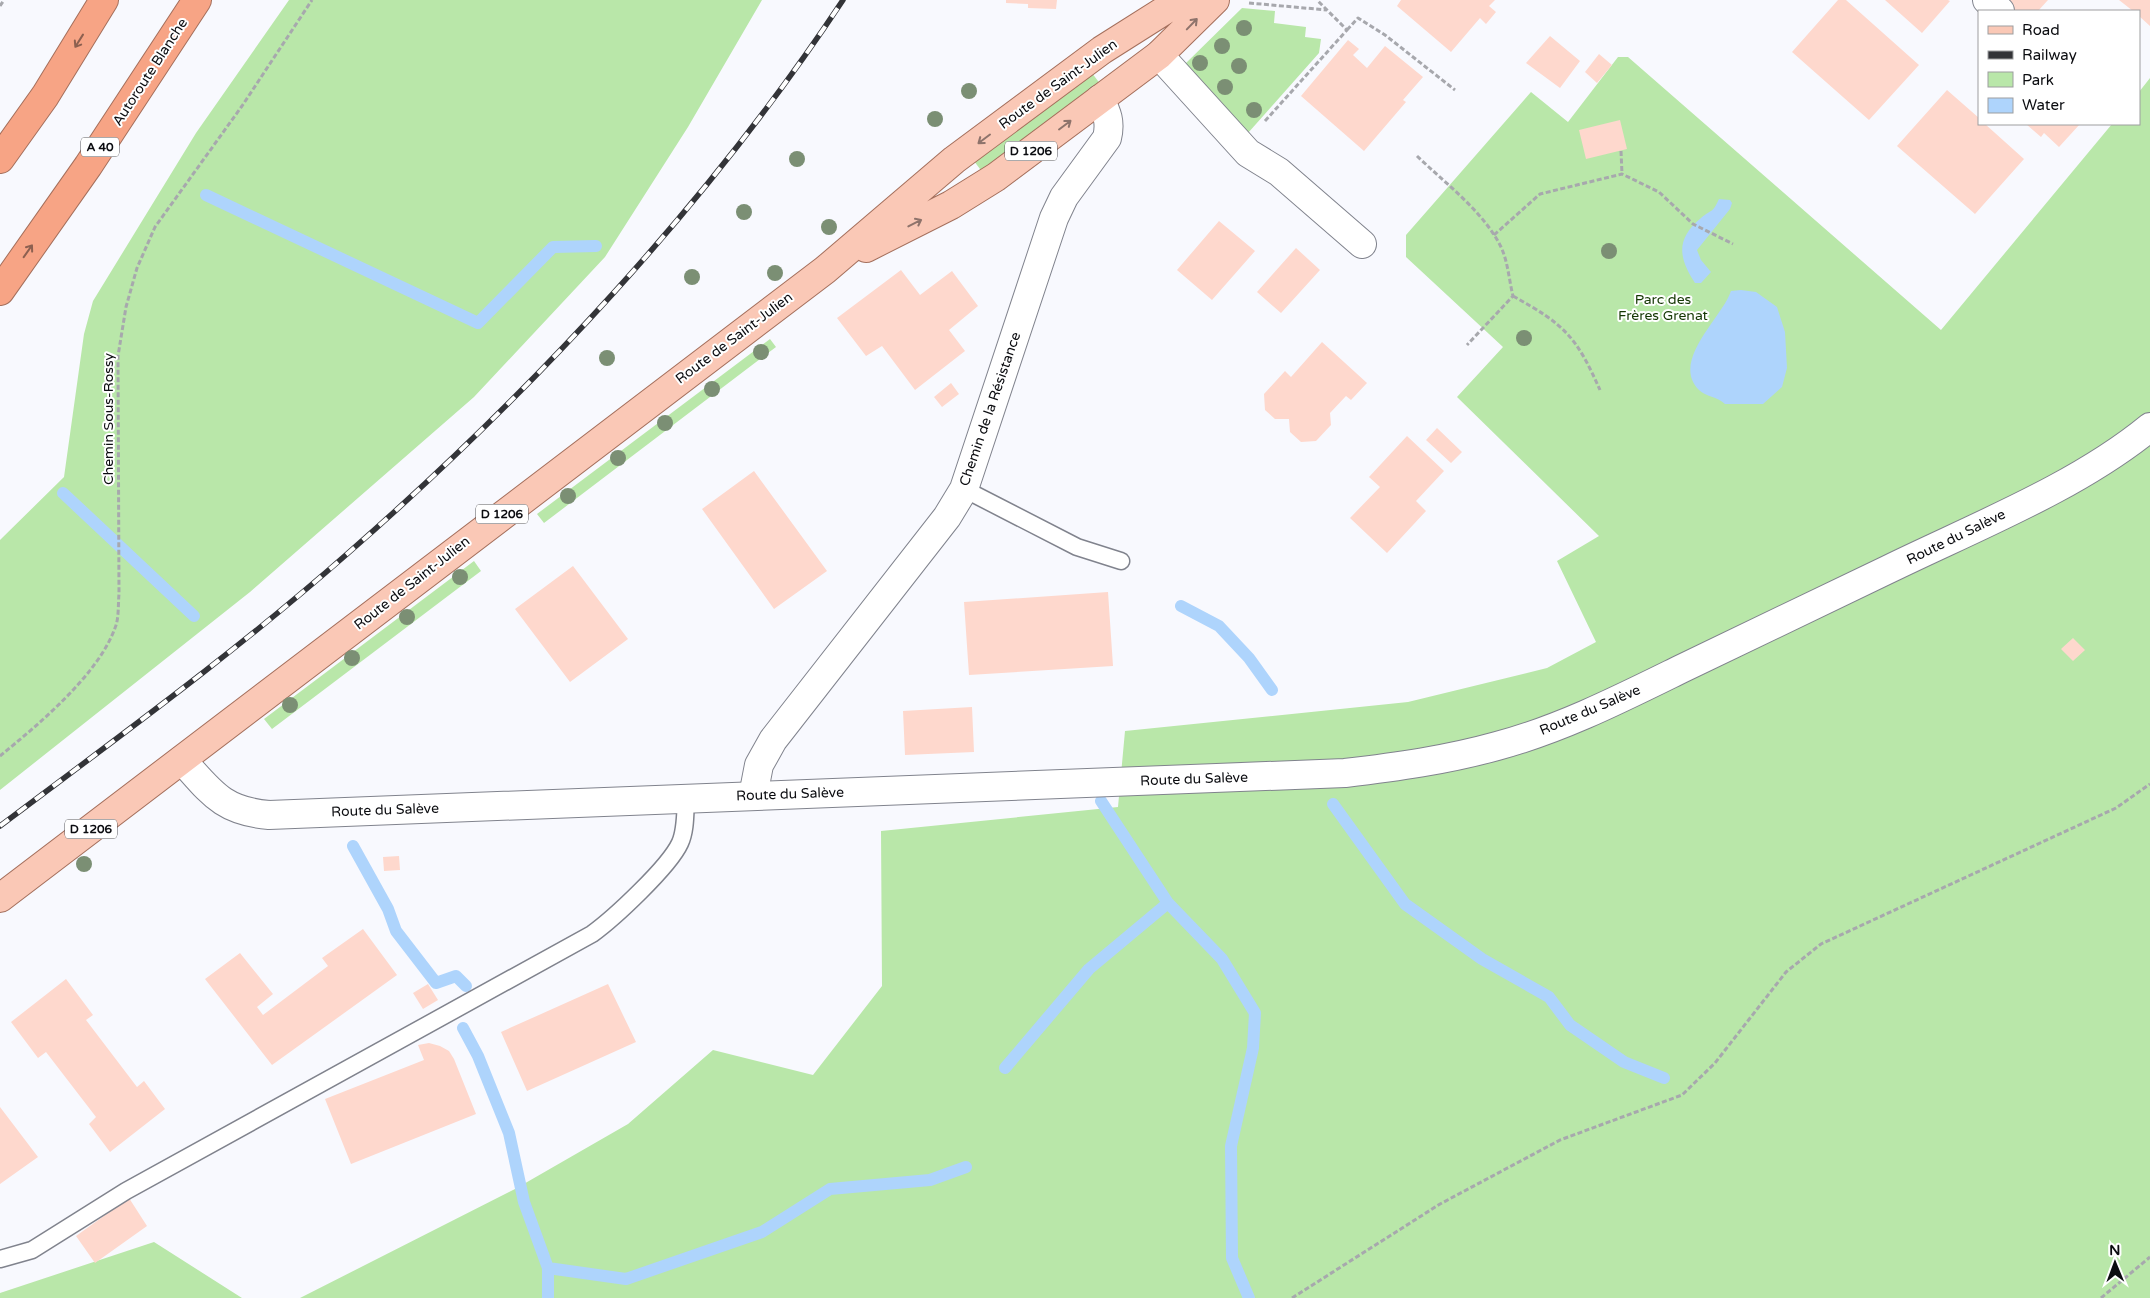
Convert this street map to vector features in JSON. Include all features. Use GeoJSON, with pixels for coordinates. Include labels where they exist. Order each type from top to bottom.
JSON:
{"type":"FeatureCollection","features":[{"type":"Feature","properties":{"kind":"highway"},"geometry":{"type":"LineString","coordinates":[[0,159],[45,96],[104,0]]}},
{"type":"Feature","properties":{"kind":"highway","name":"Autoroute Blanche"},"geometry":{"type":"LineString","coordinates":[[0,291],[88,166],[197,0]]}},
{"type":"Feature","properties":{"kind":"main road","name":"Route de Saint-Julien"},"geometry":{"type":"LineString","coordinates":[[0,898],[494,519],[825,270],[954,160],[1102,50],[1181,0]]}},
{"type":"Feature","properties":{"kind":"main road","name":"Route de Saint-Julien"},"geometry":{"type":"LineString","coordinates":[[825,270],[951,205],[996,177],[1158,55],[1215,0]]}},
{"type":"Feature","properties":{"kind":"main road"},"geometry":{"type":"LineString","coordinates":[[1135,29],[1158,55]]}},
{"type":"Feature","properties":{"kind":"street"},"geometry":{"type":"LineString","coordinates":[[1987,0],[1999,10]]}},
{"type":"Feature","properties":{"kind":"street"},"geometry":{"type":"LineString","coordinates":[[1158,55],[1242,147],[1279,172],[1362,244]]}},
{"type":"Feature","properties":{"kind":"street","name":"Chemin de la Résistance"},"geometry":{"type":"LineString","coordinates":[[753,796],[759,765],[773,740],[946,517],[964,489],[1054,218],[1064,197],[1107,138],[1110,128],[1109,116],[1100,99]]}},
{"type":"Feature","properties":{"kind":"street","name":"Route du Salève"},"geometry":{"type":"LineString","coordinates":[[182,760],[218,799],[235,809],[269,815],[1345,773],[1402,767],[1448,759],[1500,746],[1554,726],[1644,687],[2044,494],[2124,447],[2150,427]]}},
{"type":"Feature","properties":{"kind":"lane"},"geometry":{"type":"LineString","coordinates":[[964,489],[1077,547],[1121,560]]}},
{"type":"Feature","properties":{"kind":"lane"},"geometry":{"type":"LineString","coordinates":[[0,1258],[32,1250],[126,1191],[592,934],[612,918],[675,852],[684,830],[686,798]]}},
{"type":"Feature","properties":{"kind":"path"},"geometry":{"type":"LineString","coordinates":[[0,6],[4,0]]}},
{"type":"Feature","properties":{"kind":"path","name":"Chemin Sous-Rossy"},"geometry":{"type":"LineString","coordinates":[[0,756],[34,728],[79,682],[103,654],[116,627],[119,594],[118,356],[126,307],[137,268],[155,227],[242,106],[312,0]]}},
{"type":"Feature","properties":{"kind":"path"},"geometry":{"type":"LineString","coordinates":[[1317,0],[1347,30]]}},
{"type":"Feature","properties":{"kind":"path"},"geometry":{"type":"LineString","coordinates":[[1248,3],[1327,10]]}},
{"type":"Feature","properties":{"kind":"path"},"geometry":{"type":"LineString","coordinates":[[1242,147],[1358,18],[1385,35],[1455,90]]}},
{"type":"Feature","properties":{"kind":"path"},"geometry":{"type":"LineString","coordinates":[[1621,151],[1622,174]]}},
{"type":"Feature","properties":{"kind":"path"},"geometry":{"type":"LineString","coordinates":[[1417,156],[1474,210],[1494,235],[1504,256],[1513,296],[1553,320],[1571,336],[1584,356],[1600,390]]}},
{"type":"Feature","properties":{"kind":"path"},"geometry":{"type":"LineString","coordinates":[[1494,235],[1540,194],[1622,174],[1660,192],[1694,224],[1710,234],[1733,244]]}},
{"type":"Feature","properties":{"kind":"path"},"geometry":{"type":"LineString","coordinates":[[1467,345],[1513,296]]}},
{"type":"Feature","properties":{"kind":"path"},"geometry":{"type":"LineString","coordinates":[[1292,1298],[1440,1204],[1560,1140],[1682,1095],[1715,1063],[1786,972],[1821,944],[2116,808],[2150,784]]}},
{"type":"Feature","properties":{"kind":"path"},"geometry":{"type":"LineString","coordinates":[[2101,1298],[2150,1257]]}},
{"type":"Feature","properties":{"kind":"green space"},"geometry":{"type":"Polygon","coordinates":[[[289,0],[762,0],[688,127],[605,257],[474,397],[250,592],[0,790],[0,540],[64,477],[84,334],[93,301],[196,133],[289,0]]]}},
{"type":"Feature","properties":{"kind":"green space"},"geometry":{"type":"Polygon","coordinates":[[[1242,8],[1275,11],[1274,23],[1306,27],[1305,37],[1321,39],[1319,53],[1248,133],[1185,64],[1242,8]]]}},
{"type":"Feature","properties":{"kind":"green space","name":"Parc des Frères Grenat"},"geometry":{"type":"Polygon","coordinates":[[[1618,57],[1628,57],[1941,330],[2111,125],[2140,125],[2140,91],[2150,78],[2150,1298],[300,1298],[515,1189],[628,1124],[713,1050],[813,1075],[882,986],[881,831],[1118,807],[1125,731],[1408,702],[1547,668],[1596,642],[1557,561],[1599,536],[1457,397],[1503,347],[1406,257],[1406,235],[1531,92],[1568,122],[1618,57]]]}},
{"type":"Feature","properties":{"kind":"green space"},"geometry":{"type":"Polygon","coordinates":[[[1092,73],[1101,85],[983,173],[974,161],[1092,73]]]}},
{"type":"Feature","properties":{"kind":"green space"},"geometry":{"type":"Polygon","coordinates":[[[770,339],[776,347],[544,523],[537,514],[770,339]]]}},
{"type":"Feature","properties":{"kind":"green space"},"geometry":{"type":"Polygon","coordinates":[[[474,561],[481,571],[272,729],[264,719],[474,561]]]}},
{"type":"Feature","properties":{"kind":"green space"},"geometry":{"type":"Polygon","coordinates":[[[154,1242],[242,1298],[0,1298],[0,1293],[154,1242]]]}},
{"type":"Feature","properties":{"kind":"water"},"geometry":{"type":"Polygon","coordinates":[[[1719,199],[1730,200],[1732,203],[1730,209],[1697,250],[1701,260],[1711,272],[1701,283],[1695,283],[1685,265],[1682,249],[1684,241],[1687,233],[1701,218],[1713,209],[1719,199]]]}},
{"type":"Feature","properties":{"kind":"water"},"geometry":{"type":"Polygon","coordinates":[[[1731,291],[1756,292],[1777,307],[1785,332],[1787,368],[1782,387],[1763,404],[1725,404],[1719,399],[1699,390],[1692,379],[1690,366],[1701,340],[1731,291]]]}},
{"type":"Feature","properties":{"kind":"building"},"geometry":{"type":"Polygon","coordinates":[[[1006,0],[1057,0],[1056,9],[1028,8],[1028,4],[1006,3],[1006,0]]]}},
{"type":"Feature","properties":{"kind":"building"},"geometry":{"type":"Polygon","coordinates":[[[1401,0],[1495,0],[1489,6],[1496,12],[1486,24],[1480,18],[1451,52],[1397,6],[1401,0]]]}},
{"type":"Feature","properties":{"kind":"building"},"geometry":{"type":"Polygon","coordinates":[[[1838,0],[1846,0],[1919,65],[1869,120],[1792,52],[1838,0]]]}},
{"type":"Feature","properties":{"kind":"building"},"geometry":{"type":"Polygon","coordinates":[[[1885,0],[1948,0],[1950,1],[1922,33],[1885,0]]]}},
{"type":"Feature","properties":{"kind":"building"},"geometry":{"type":"Polygon","coordinates":[[[2003,0],[2048,0],[2039,10],[2015,10],[2003,0]]]}},
{"type":"Feature","properties":{"kind":"building"},"geometry":{"type":"Polygon","coordinates":[[[2119,0],[2150,0],[2150,26],[2140,17],[2140,10],[2132,10],[2119,0]]]}},
{"type":"Feature","properties":{"kind":"building"},"geometry":{"type":"Polygon","coordinates":[[[1550,36],[1580,61],[1560,88],[1526,63],[1550,36]]]}},
{"type":"Feature","properties":{"kind":"building"},"geometry":{"type":"Polygon","coordinates":[[[1348,40],[1359,49],[1353,55],[1367,68],[1385,46],[1423,77],[1403,100],[1406,102],[1364,151],[1301,96],[1348,40]]]}},
{"type":"Feature","properties":{"kind":"building"},"geometry":{"type":"Polygon","coordinates":[[[1599,54],[1612,65],[1597,83],[1585,72],[1599,54]]]}},
{"type":"Feature","properties":{"kind":"building"},"geometry":{"type":"Polygon","coordinates":[[[1947,90],[1978,117],[1978,125],[1986,125],[2024,159],[1975,214],[1897,146],[1947,90]]]}},
{"type":"Feature","properties":{"kind":"building"},"geometry":{"type":"Polygon","coordinates":[[[1620,120],[1627,149],[1586,159],[1579,130],[1620,120]]]}},
{"type":"Feature","properties":{"kind":"building"},"geometry":{"type":"Polygon","coordinates":[[[2027,125],[2079,125],[2059,147],[2044,133],[2041,137],[2027,125]]]}},
{"type":"Feature","properties":{"kind":"building"},"geometry":{"type":"Polygon","coordinates":[[[1219,221],[1255,251],[1212,300],[1177,270],[1219,221]]]}},
{"type":"Feature","properties":{"kind":"building"},"geometry":{"type":"Polygon","coordinates":[[[1296,248],[1320,270],[1281,313],[1257,292],[1296,248]]]}},
{"type":"Feature","properties":{"kind":"building"},"geometry":{"type":"Polygon","coordinates":[[[901,270],[920,295],[952,271],[978,306],[949,330],[965,351],[915,390],[882,346],[866,356],[837,318],[901,270]]]}},
{"type":"Feature","properties":{"kind":"building"},"geometry":{"type":"Polygon","coordinates":[[[1322,342],[1367,383],[1351,400],[1346,396],[1330,413],[1331,425],[1316,441],[1301,442],[1290,432],[1289,419],[1275,419],[1265,410],[1264,394],[1285,371],[1291,377],[1322,342]]]}},
{"type":"Feature","properties":{"kind":"building"},"geometry":{"type":"Polygon","coordinates":[[[951,383],[959,394],[942,407],[934,397],[951,383]]]}},
{"type":"Feature","properties":{"kind":"building"},"geometry":{"type":"Polygon","coordinates":[[[1437,428],[1462,452],[1451,463],[1426,440],[1437,428]]]}},
{"type":"Feature","properties":{"kind":"building"},"geometry":{"type":"Polygon","coordinates":[[[1407,436],[1444,471],[1416,501],[1426,511],[1387,553],[1350,518],[1380,487],[1369,477],[1407,436]]]}},
{"type":"Feature","properties":{"kind":"building"},"geometry":{"type":"Polygon","coordinates":[[[754,471],[827,571],[774,609],[702,509],[754,471]]]}},
{"type":"Feature","properties":{"kind":"building"},"geometry":{"type":"Polygon","coordinates":[[[573,566],[628,639],[570,682],[515,609],[573,566]]]}},
{"type":"Feature","properties":{"kind":"building"},"geometry":{"type":"Polygon","coordinates":[[[1108,592],[1113,666],[969,675],[964,602],[1108,592]]]}},
{"type":"Feature","properties":{"kind":"building"},"geometry":{"type":"Polygon","coordinates":[[[2073,638],[2085,650],[2073,661],[2061,649],[2073,638]]]}},
{"type":"Feature","properties":{"kind":"building"},"geometry":{"type":"Polygon","coordinates":[[[972,707],[974,752],[905,755],[903,711],[972,707]]]}},
{"type":"Feature","properties":{"kind":"building"},"geometry":{"type":"Polygon","coordinates":[[[399,856],[400,870],[384,871],[383,857],[399,856]]]}},
{"type":"Feature","properties":{"kind":"building"},"geometry":{"type":"Polygon","coordinates":[[[363,929],[397,975],[272,1065],[205,979],[240,953],[273,994],[257,1007],[263,1015],[328,966],[322,958],[363,929]]]}},
{"type":"Feature","properties":{"kind":"building"},"geometry":{"type":"Polygon","coordinates":[[[66,979],[93,1015],[86,1020],[137,1087],[144,1081],[165,1109],[110,1152],[89,1124],[96,1117],[46,1052],[38,1058],[11,1022],[66,979]]]}},
{"type":"Feature","properties":{"kind":"building"},"geometry":{"type":"Polygon","coordinates":[[[428,984],[438,1000],[423,1009],[413,993],[428,984]]]}},
{"type":"Feature","properties":{"kind":"building"},"geometry":{"type":"Polygon","coordinates":[[[608,984],[636,1042],[527,1091],[501,1032],[608,984]]]}},
{"type":"Feature","properties":{"kind":"building"},"geometry":{"type":"Polygon","coordinates":[[[429,1043],[449,1051],[476,1114],[351,1164],[325,1099],[424,1060],[418,1045],[429,1043]]]}},
{"type":"Feature","properties":{"kind":"building"},"geometry":{"type":"Polygon","coordinates":[[[0,1107],[38,1157],[0,1184],[0,1107]]]}},
{"type":"Feature","properties":{"kind":"building"},"geometry":{"type":"Polygon","coordinates":[[[129,1198],[147,1226],[95,1263],[76,1236],[129,1198]]]}},
{"type":"Feature","properties":{"kind":"waterway"},"geometry":{"type":"LineString","coordinates":[[206,195],[478,323],[553,247],[596,246]]}},
{"type":"Feature","properties":{"kind":"waterway"},"geometry":{"type":"LineString","coordinates":[[63,493],[194,616]]}},
{"type":"Feature","properties":{"kind":"waterway"},"geometry":{"type":"LineString","coordinates":[[1181,606],[1219,626],[1249,658],[1272,690]]}},
{"type":"Feature","properties":{"kind":"waterway"},"geometry":{"type":"LineString","coordinates":[[1005,1068],[1089,969],[1168,903],[1101,801]]}},
{"type":"Feature","properties":{"kind":"waterway"},"geometry":{"type":"LineString","coordinates":[[1333,804],[1405,904],[1482,959],[1549,997],[1570,1025],[1624,1062],[1664,1078]]}},
{"type":"Feature","properties":{"kind":"waterway"},"geometry":{"type":"LineString","coordinates":[[353,846],[388,909],[396,931],[436,983],[456,976],[466,986]]}},
{"type":"Feature","properties":{"kind":"waterway"},"geometry":{"type":"LineString","coordinates":[[1168,903],[1222,959],[1255,1013],[1253,1048],[1231,1146],[1232,1258],[1249,1298]]}},
{"type":"Feature","properties":{"kind":"waterway"},"geometry":{"type":"LineString","coordinates":[[463,1028],[478,1056],[509,1133],[524,1202],[548,1268],[548,1298]]}},
{"type":"Feature","properties":{"kind":"waterway"},"geometry":{"type":"LineString","coordinates":[[548,1268],[626,1279],[762,1232],[830,1189],[930,1180],[966,1167]]}},
{"type":"Feature","properties":{"kind":"railway"},"geometry":{"type":"LineString","coordinates":[[0,826],[263,625],[347,554],[483,428],[549,362],[675,222],[734,150],[790,76],[843,0]]}}]}
